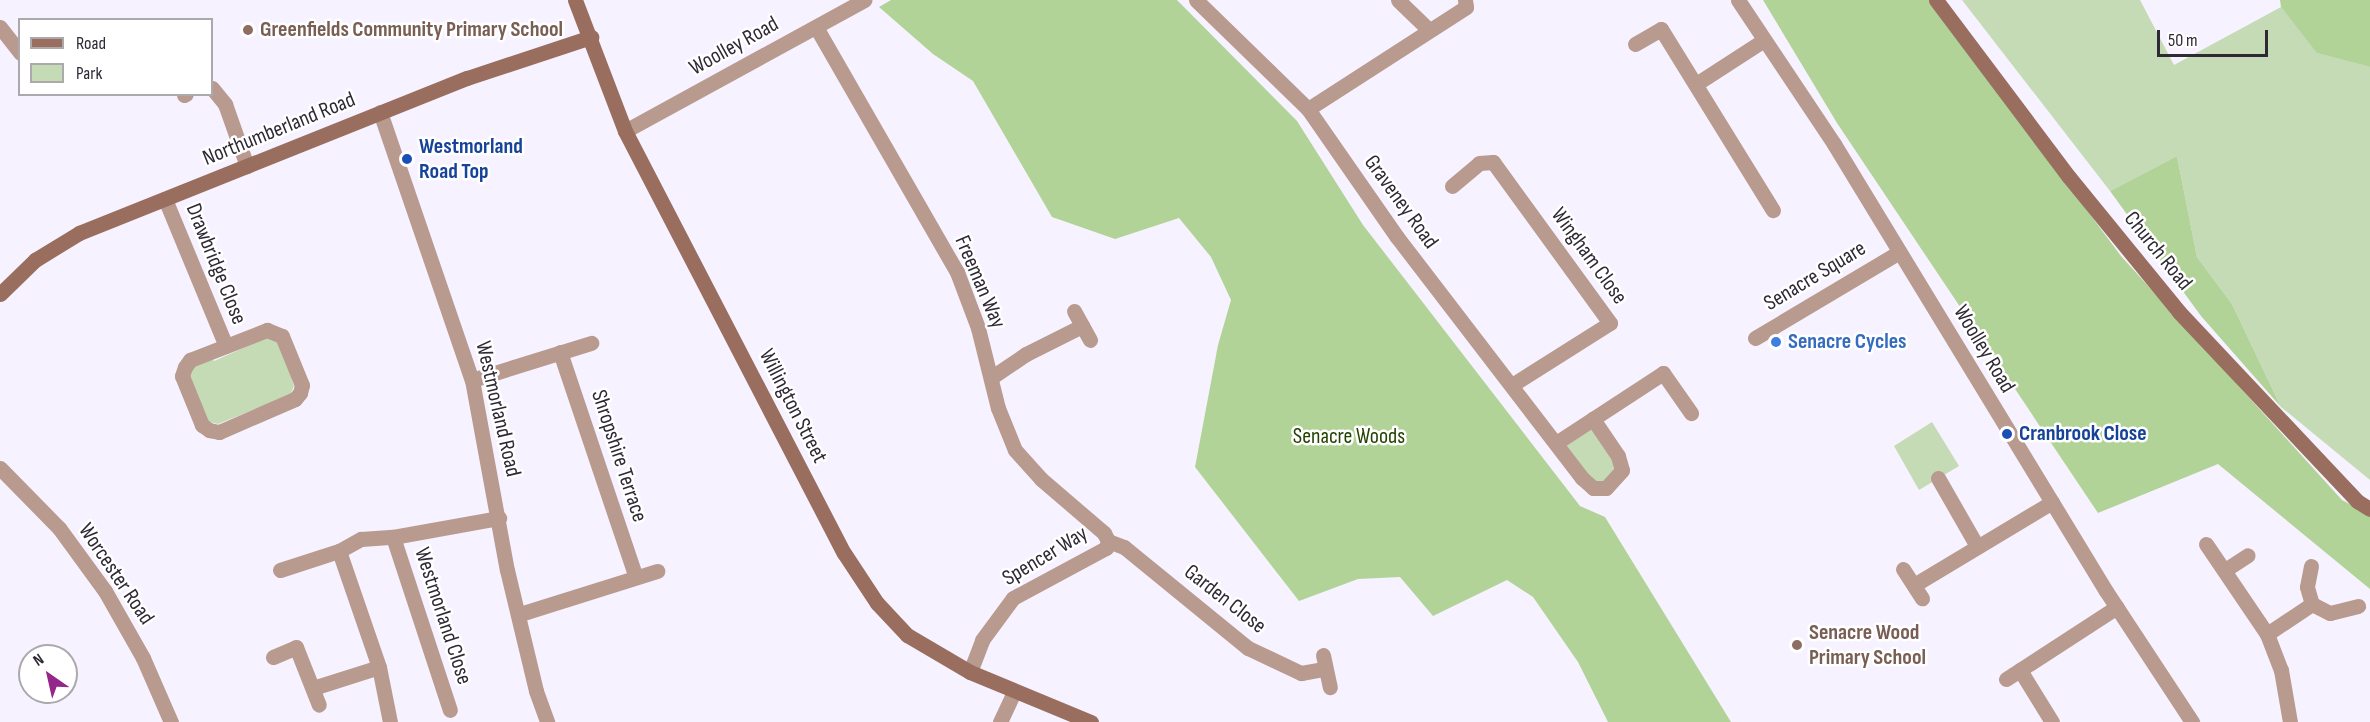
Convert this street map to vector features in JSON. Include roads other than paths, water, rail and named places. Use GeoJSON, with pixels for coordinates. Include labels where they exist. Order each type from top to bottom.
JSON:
{"type":"FeatureCollection","features":[{"type":"Feature","properties":{"kind":"street","name":"Willington Street"},"geometry":{"type":"LineString","coordinates":[[575,0],[625,131],[844,553],[877,603],[907,635],[970,672],[1091,722]]}},
{"type":"Feature","properties":{"kind":"street","name":"Woolley Road"},"geometry":{"type":"LineString","coordinates":[[625,131],[864,0]]}},
{"type":"Feature","properties":{"kind":"street","name":"Graveney Road"},"geometry":{"type":"LineString","coordinates":[[1196,0],[1308,109],[1397,237],[1582,478],[1593,488],[1606,488],[1622,470],[1618,456],[1593,419]]}},
{"type":"Feature","properties":{"kind":"street"},"geometry":{"type":"LineString","coordinates":[[1398,0],[1429,30]]}},
{"type":"Feature","properties":{"kind":"street"},"geometry":{"type":"LineString","coordinates":[[1308,109],[1466,7],[1465,0]]}},
{"type":"Feature","properties":{"kind":"street","name":"Woolley Road"},"geometry":{"type":"LineString","coordinates":[[1738,0],[1834,144],[2117,607],[2192,722]]}},
{"type":"Feature","properties":{"kind":"street","name":"Church Road"},"geometry":{"type":"LineString","coordinates":[[1936,0],[2069,177],[2179,312],[2357,501],[2370,509]]}},
{"type":"Feature","properties":{"kind":"street"},"geometry":{"type":"LineString","coordinates":[[0,27],[18,50]]}},
{"type":"Feature","properties":{"kind":"street","name":"Freeman Way"},"geometry":{"type":"LineString","coordinates":[[816,27],[957,272],[992,376],[998,408],[1015,450],[1041,480],[1104,533],[1108,541]]}},
{"type":"Feature","properties":{"kind":"street"},"geometry":{"type":"LineString","coordinates":[[1635,44],[1661,29],[1773,210]]}},
{"type":"Feature","properties":{"kind":"street","name":"Northumberland Road"},"geometry":{"type":"LineString","coordinates":[[0,294],[35,260],[79,232],[467,78],[591,37]]}},
{"type":"Feature","properties":{"kind":"street"},"geometry":{"type":"LineString","coordinates":[[1696,84],[1764,40]]}},
{"type":"Feature","properties":{"kind":"street"},"geometry":{"type":"LineString","coordinates":[[213,89],[225,104],[247,166]]}},
{"type":"Feature","properties":{"kind":"street","name":"Westmorland Road"},"geometry":{"type":"LineString","coordinates":[[380,112],[472,380],[507,570],[520,614],[536,691],[547,722]]}},
{"type":"Feature","properties":{"kind":"street","name":"Wingham Close"},"geometry":{"type":"LineString","coordinates":[[1452,186],[1479,163],[1493,162],[1610,323],[1512,385]]}},
{"type":"Feature","properties":{"kind":"street","name":"Drawbridge Close"},"geometry":{"type":"LineString","coordinates":[[165,199],[226,346]]}},
{"type":"Feature","properties":{"kind":"street","name":"Senacre Square"},"geometry":{"type":"LineString","coordinates":[[1755,338],[1899,252]]}},
{"type":"Feature","properties":{"kind":"street"},"geometry":{"type":"LineString","coordinates":[[1074,312],[1090,340]]}},
{"type":"Feature","properties":{"kind":"street"},"geometry":{"type":"LineString","coordinates":[[992,376],[1026,354],[1082,326]]}},
{"type":"Feature","properties":{"kind":"street","name":"Drawbridge Close"},"geometry":{"type":"LineString","coordinates":[[267,330],[276,331],[282,336],[302,385],[300,393],[295,399],[219,432],[209,430],[202,425],[182,376],[190,360],[226,346],[267,330]]}},
{"type":"Feature","properties":{"kind":"street"},"geometry":{"type":"LineString","coordinates":[[472,380],[591,343]]}},
{"type":"Feature","properties":{"kind":"street","name":"Shropshire Terrace"},"geometry":{"type":"LineString","coordinates":[[560,352],[634,575]]}},
{"type":"Feature","properties":{"kind":"street"},"geometry":{"type":"LineString","coordinates":[[1556,443],[1664,373],[1691,413]]}},
{"type":"Feature","properties":{"kind":"street","name":"Worcester Road"},"geometry":{"type":"LineString","coordinates":[[0,468],[59,528],[105,591],[143,658],[171,722]]}},
{"type":"Feature","properties":{"kind":"street"},"geometry":{"type":"LineString","coordinates":[[1938,478],[1977,546]]}},
{"type":"Feature","properties":{"kind":"street"},"geometry":{"type":"LineString","coordinates":[[1903,569],[1918,591],[1977,546],[2052,502]]}},
{"type":"Feature","properties":{"kind":"street","name":"Westmorland Close"},"geometry":{"type":"LineString","coordinates":[[280,570],[339,551],[361,539],[393,537],[499,518]]}},
{"type":"Feature","properties":{"kind":"street","name":"Westmorland Close"},"geometry":{"type":"LineString","coordinates":[[393,537],[450,710]]}},
{"type":"Feature","properties":{"kind":"street","name":"Spencer Way"},"geometry":{"type":"LineString","coordinates":[[970,672],[982,639],[1013,598],[1106,548],[1108,541]]}},
{"type":"Feature","properties":{"kind":"street","name":"Garden Close"},"geometry":{"type":"LineString","coordinates":[[1108,541],[1124,546],[1215,623],[1277,665],[1301,673],[1323,662],[1330,687]]}},
{"type":"Feature","properties":{"kind":"street"},"geometry":{"type":"LineString","coordinates":[[2206,544],[2267,634],[2281,670],[2290,722]]}},
{"type":"Feature","properties":{"kind":"street"},"geometry":{"type":"LineString","coordinates":[[339,551],[379,667],[390,722]]}},
{"type":"Feature","properties":{"kind":"street"},"geometry":{"type":"LineString","coordinates":[[2225,570],[2248,555]]}},
{"type":"Feature","properties":{"kind":"street"},"geometry":{"type":"LineString","coordinates":[[2311,566],[2307,587],[2312,604],[2330,613],[2358,606]]}},
{"type":"Feature","properties":{"kind":"street"},"geometry":{"type":"LineString","coordinates":[[520,614],[634,575],[657,571]]}},
{"type":"Feature","properties":{"kind":"street"},"geometry":{"type":"LineString","coordinates":[[2267,634],[2312,604]]}},
{"type":"Feature","properties":{"kind":"street"},"geometry":{"type":"LineString","coordinates":[[2006,679],[2117,607]]}},
{"type":"Feature","properties":{"kind":"street"},"geometry":{"type":"LineString","coordinates":[[273,657],[296,647],[319,705]]}},
{"type":"Feature","properties":{"kind":"street"},"geometry":{"type":"LineString","coordinates":[[313,688],[379,667]]}},
{"type":"Feature","properties":{"kind":"street"},"geometry":{"type":"LineString","coordinates":[[2020,670],[2052,722]]}},
{"type":"Feature","properties":{"kind":"street"},"geometry":{"type":"LineString","coordinates":[[1000,722],[1014,692]]}},
{"type":"Feature","properties":{"kind":"place","name":"Greenfields Community Primary School"},"geometry":{"type":"Point","coordinates":[248,30]}},
{"type":"Feature","properties":{"kind":"place","name":"Westmorland Road Top"},"geometry":{"type":"Point","coordinates":[407,159]}},
{"type":"Feature","properties":{"kind":"place","name":"Senacre Cycles"},"geometry":{"type":"Point","coordinates":[1776,342]}},
{"type":"Feature","properties":{"kind":"place","name":"Cranbrook Close"},"geometry":{"type":"Point","coordinates":[2007,434]}},
{"type":"Feature","properties":{"kind":"place","name":"Senacre Wood Primary School"},"geometry":{"type":"Point","coordinates":[1797,645]}},
{"type":"Feature","properties":{"kind":"park label","name":"Senacre Woods"},"geometry":{"type":"Point","coordinates":[1349,437]}}]}
